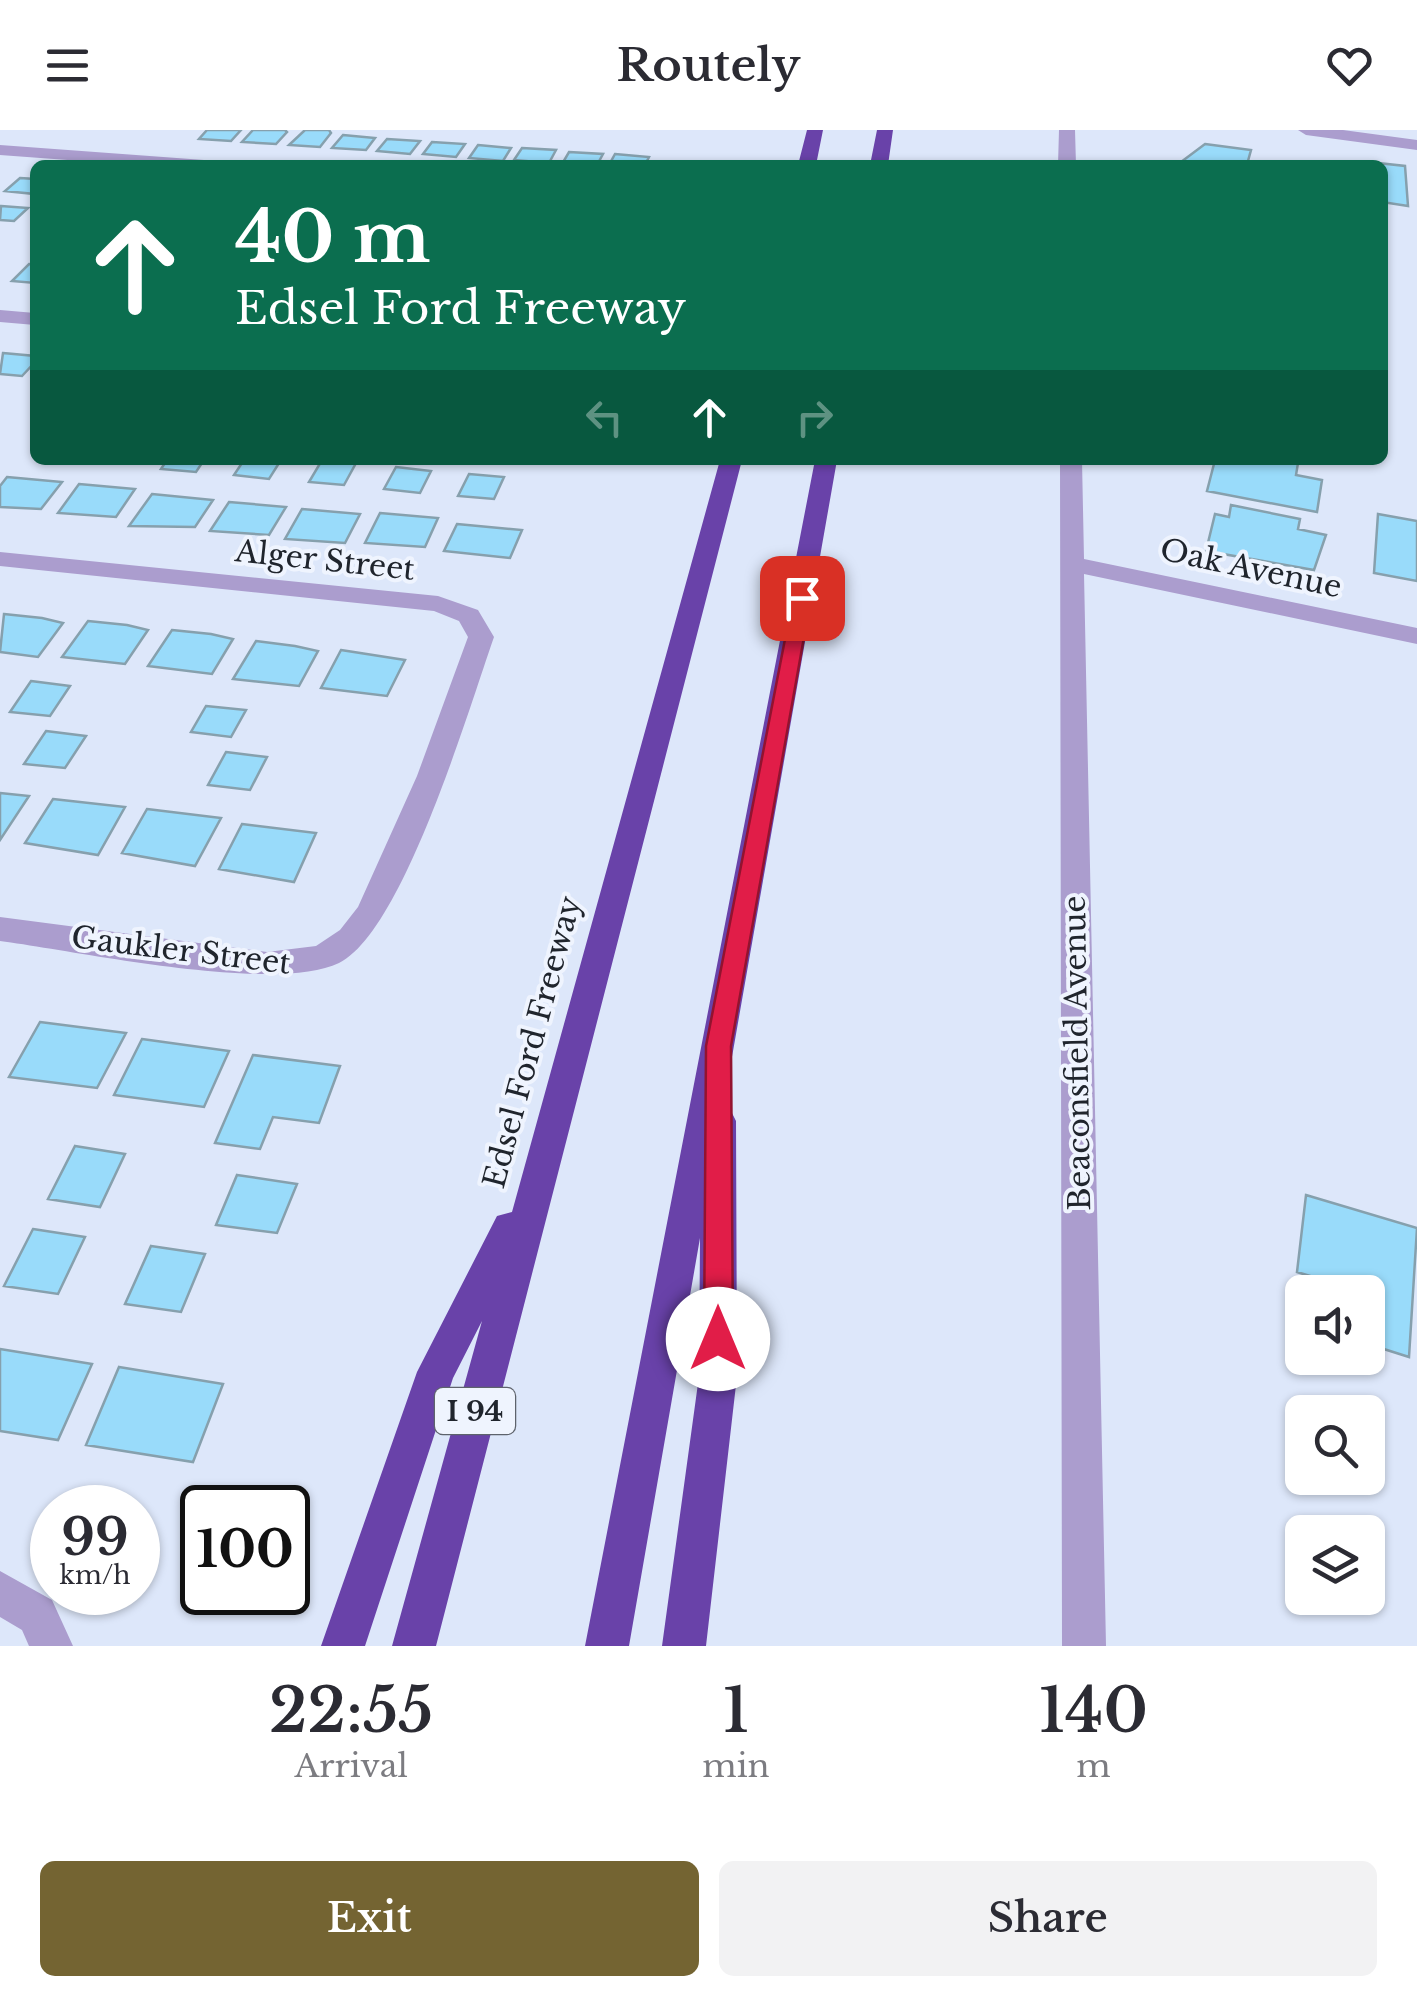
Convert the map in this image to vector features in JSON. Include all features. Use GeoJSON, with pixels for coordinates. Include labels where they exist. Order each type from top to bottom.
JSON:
{"type":"FeatureCollection","features":[{"type":"Feature","properties":{"kind":"highway"},"geometry":{"type":"LineString","coordinates":[[808,160],[815,130]]}},
{"type":"Feature","properties":{"kind":"highway"},"geometry":{"type":"LineString","coordinates":[[880,160],[885,130]]}},
{"type":"Feature","properties":{"kind":"highway","name":"Edsel Ford Freeway"},"geometry":{"type":"LineString","coordinates":[[414,1646],[536,1177],[730,465]]}},
{"type":"Feature","properties":{"kind":"highway"},"geometry":{"type":"LineString","coordinates":[[608,1646],[825,465]]}},
{"type":"Feature","properties":{"kind":"highway"},"geometry":{"type":"LineString","coordinates":[[684,1646],[718,1376],[718,1046]]}},
{"type":"Feature","properties":{"kind":"highway"},"geometry":{"type":"LineString","coordinates":[[343,1646],[436,1372],[536,1177]]}},
{"type":"Feature","properties":{"kind":"street"},"geometry":{"type":"LineString","coordinates":[[3,154],[33,130]]}},
{"type":"Feature","properties":{"kind":"street"},"geometry":{"type":"LineString","coordinates":[[1067,130],[1068,160]]}},
{"type":"Feature","properties":{"kind":"street"},"geometry":{"type":"LineString","coordinates":[[1306,130],[1417,145]]}},
{"type":"Feature","properties":{"kind":"street"},"geometry":{"type":"LineString","coordinates":[[3,154],[113,160]]}},
{"type":"Feature","properties":{"kind":"street"},"geometry":{"type":"LineString","coordinates":[[0,316],[30,319]]}},
{"type":"Feature","properties":{"kind":"street","name":"Beaconsfield Avenue"},"geometry":{"type":"LineString","coordinates":[[1070,465],[1084,1646]]}},
{"type":"Feature","properties":{"kind":"street","name":"Alger Street"},"geometry":{"type":"LineString","coordinates":[[0,559],[455,608],[469,616],[479,630],[479,649],[431,776]]}},
{"type":"Feature","properties":{"kind":"street","name":"Oak Avenue"},"geometry":{"type":"LineString","coordinates":[[1072,564],[1417,636]]}},
{"type":"Feature","properties":{"kind":"street","name":"Gaukler Street"},"geometry":{"type":"LineString","coordinates":[[0,928],[303,966],[320,960],[360,932],[431,776]]}},
{"type":"Feature","properties":{"kind":"street"},"geometry":{"type":"LineString","coordinates":[[0,1592],[37,1615],[51,1646]]}},
{"type":"Feature","properties":{"kind":"building"},"geometry":{"type":"Polygon","coordinates":[[[207,130],[241,130],[231,141],[199,139],[207,130]]]}},
{"type":"Feature","properties":{"kind":"building"},"geometry":{"type":"Polygon","coordinates":[[[253,130],[287,132],[276,144],[242,142],[253,130]]]}},
{"type":"Feature","properties":{"kind":"building"},"geometry":{"type":"Polygon","coordinates":[[[305,130],[331,133],[320,147],[289,145],[305,130]]]}},
{"type":"Feature","properties":{"kind":"building"},"geometry":{"type":"Polygon","coordinates":[[[343,135],[375,138],[366,150],[332,148],[343,135]]]}},
{"type":"Feature","properties":{"kind":"building"},"geometry":{"type":"Polygon","coordinates":[[[387,139],[420,141],[410,154],[377,151],[387,139]]]}},
{"type":"Feature","properties":{"kind":"building"},"geometry":{"type":"Polygon","coordinates":[[[432,142],[465,144],[456,157],[423,154],[432,142]]]}},
{"type":"Feature","properties":{"kind":"building"},"geometry":{"type":"Polygon","coordinates":[[[1205,144],[1251,150],[1248,160],[1184,160],[1205,144]]]}},
{"type":"Feature","properties":{"kind":"building"},"geometry":{"type":"Polygon","coordinates":[[[478,145],[511,148],[504,160],[469,158],[478,145]]]}},
{"type":"Feature","properties":{"kind":"building"},"geometry":{"type":"Polygon","coordinates":[[[522,148],[556,150],[551,160],[514,160],[522,148]]]}},
{"type":"Feature","properties":{"kind":"building"},"geometry":{"type":"Polygon","coordinates":[[[569,152],[603,154],[600,160],[564,160],[569,152]]]}},
{"type":"Feature","properties":{"kind":"building"},"geometry":{"type":"Polygon","coordinates":[[[615,154],[649,157],[648,160],[612,160],[615,154]]]}},
{"type":"Feature","properties":{"kind":"building"},"geometry":{"type":"Polygon","coordinates":[[[1388,164],[1405,166],[1408,206],[1388,203],[1388,164]]]}},
{"type":"Feature","properties":{"kind":"building"},"geometry":{"type":"Polygon","coordinates":[[[20,178],[30,179],[30,194],[5,191],[20,178]]]}},
{"type":"Feature","properties":{"kind":"building"},"geometry":{"type":"Polygon","coordinates":[[[1,206],[28,208],[14,221],[0,220],[1,206]]]}},
{"type":"Feature","properties":{"kind":"building"},"geometry":{"type":"Polygon","coordinates":[[[29,264],[30,264],[30,283],[12,281],[29,264]]]}},
{"type":"Feature","properties":{"kind":"building"},"geometry":{"type":"Polygon","coordinates":[[[3,353],[30,356],[30,367],[22,376],[0,374],[3,353]]]}},
{"type":"Feature","properties":{"kind":"building"},"geometry":{"type":"Polygon","coordinates":[[[164,465],[201,465],[196,472],[161,469],[164,465]]]}},
{"type":"Feature","properties":{"kind":"building"},"geometry":{"type":"Polygon","coordinates":[[[241,465],[278,465],[269,479],[234,475],[241,465]]]}},
{"type":"Feature","properties":{"kind":"building"},"geometry":{"type":"Polygon","coordinates":[[[319,465],[355,465],[344,485],[309,482],[319,465]]]}},
{"type":"Feature","properties":{"kind":"building"},"geometry":{"type":"Polygon","coordinates":[[[1214,465],[1298,465],[1296,475],[1322,480],[1317,512],[1207,491],[1214,465]]]}},
{"type":"Feature","properties":{"kind":"building"},"geometry":{"type":"Polygon","coordinates":[[[396,467],[431,471],[420,493],[384,489],[396,467]]]}},
{"type":"Feature","properties":{"kind":"building"},"geometry":{"type":"Polygon","coordinates":[[[469,474],[504,477],[494,499],[458,496],[469,474]]]}},
{"type":"Feature","properties":{"kind":"building"},"geometry":{"type":"Polygon","coordinates":[[[7,477],[62,482],[41,509],[0,507],[0,486],[7,477]]]}},
{"type":"Feature","properties":{"kind":"building"},"geometry":{"type":"Polygon","coordinates":[[[79,484],[135,489],[116,517],[58,513],[79,484]]]}},
{"type":"Feature","properties":{"kind":"building"},"geometry":{"type":"Polygon","coordinates":[[[152,494],[213,500],[195,527],[129,526],[152,494]]]}},
{"type":"Feature","properties":{"kind":"building"},"geometry":{"type":"Polygon","coordinates":[[[229,502],[286,507],[269,535],[210,531],[229,502]]]}},
{"type":"Feature","properties":{"kind":"building"},"geometry":{"type":"Polygon","coordinates":[[[1231,505],[1300,519],[1298,529],[1326,535],[1314,570],[1206,551],[1215,514],[1229,517],[1231,505]]]}},
{"type":"Feature","properties":{"kind":"building"},"geometry":{"type":"Polygon","coordinates":[[[302,509],[360,514],[345,543],[285,539],[302,509]]]}},
{"type":"Feature","properties":{"kind":"building"},"geometry":{"type":"Polygon","coordinates":[[[380,513],[438,518],[425,547],[365,543],[380,513]]]}},
{"type":"Feature","properties":{"kind":"building"},"geometry":{"type":"Polygon","coordinates":[[[1378,514],[1417,521],[1417,581],[1374,573],[1378,514]]]}},
{"type":"Feature","properties":{"kind":"building"},"geometry":{"type":"Polygon","coordinates":[[[457,524],[522,530],[510,558],[444,551],[457,524]]]}},
{"type":"Feature","properties":{"kind":"building"},"geometry":{"type":"Polygon","coordinates":[[[4,614],[63,623],[38,657],[0,652],[4,614]]]}},
{"type":"Feature","properties":{"kind":"building"},"geometry":{"type":"Polygon","coordinates":[[[88,621],[148,630],[125,664],[62,657],[88,621]]]}},
{"type":"Feature","properties":{"kind":"building"},"geometry":{"type":"Polygon","coordinates":[[[172,630],[233,639],[212,674],[148,666],[172,630]]]}},
{"type":"Feature","properties":{"kind":"building"},"geometry":{"type":"Polygon","coordinates":[[[256,641],[318,651],[299,686],[233,679],[256,641]]]}},
{"type":"Feature","properties":{"kind":"building"},"geometry":{"type":"Polygon","coordinates":[[[341,650],[405,660],[387,696],[321,688],[341,650]]]}},
{"type":"Feature","properties":{"kind":"building"},"geometry":{"type":"Polygon","coordinates":[[[31,681],[70,686],[50,716],[10,712],[31,681]]]}},
{"type":"Feature","properties":{"kind":"building"},"geometry":{"type":"Polygon","coordinates":[[[206,706],[246,710],[231,737],[191,732],[206,706]]]}},
{"type":"Feature","properties":{"kind":"building"},"geometry":{"type":"Polygon","coordinates":[[[46,731],[86,736],[65,768],[24,764],[46,731]]]}},
{"type":"Feature","properties":{"kind":"building"},"geometry":{"type":"Polygon","coordinates":[[[226,752],[267,757],[250,790],[208,785],[226,752]]]}},
{"type":"Feature","properties":{"kind":"building"},"geometry":{"type":"Polygon","coordinates":[[[0,793],[29,796],[0,840],[0,793]]]}},
{"type":"Feature","properties":{"kind":"building"},"geometry":{"type":"Polygon","coordinates":[[[53,799],[125,807],[98,855],[25,843],[53,799]]]}},
{"type":"Feature","properties":{"kind":"building"},"geometry":{"type":"Polygon","coordinates":[[[147,809],[221,818],[195,866],[122,853],[147,809]]]}},
{"type":"Feature","properties":{"kind":"building"},"geometry":{"type":"Polygon","coordinates":[[[242,824],[316,833],[294,882],[219,869],[242,824]]]}},
{"type":"Feature","properties":{"kind":"building"},"geometry":{"type":"Polygon","coordinates":[[[40,1022],[126,1033],[97,1088],[9,1077],[40,1022]]]}},
{"type":"Feature","properties":{"kind":"building"},"geometry":{"type":"Polygon","coordinates":[[[142,1039],[229,1051],[204,1107],[114,1095],[142,1039]]]}},
{"type":"Feature","properties":{"kind":"building"},"geometry":{"type":"Polygon","coordinates":[[[253,1055],[340,1066],[319,1123],[273,1117],[260,1149],[215,1143],[253,1055]]]}},
{"type":"Feature","properties":{"kind":"building"},"geometry":{"type":"Polygon","coordinates":[[[75,1146],[125,1154],[100,1207],[48,1199],[75,1146]]]}},
{"type":"Feature","properties":{"kind":"building"},"geometry":{"type":"Polygon","coordinates":[[[237,1175],[297,1184],[277,1233],[216,1225],[237,1175]]]}},
{"type":"Feature","properties":{"kind":"building"},"geometry":{"type":"Polygon","coordinates":[[[1306,1195],[1417,1228],[1409,1357],[1385,1349],[1385,1275],[1297,1272],[1306,1195]]]}},
{"type":"Feature","properties":{"kind":"building"},"geometry":{"type":"Polygon","coordinates":[[[33,1229],[85,1237],[58,1294],[4,1286],[33,1229]]]}},
{"type":"Feature","properties":{"kind":"building"},"geometry":{"type":"Polygon","coordinates":[[[151,1246],[205,1254],[181,1312],[125,1304],[151,1246]]]}},
{"type":"Feature","properties":{"kind":"building"},"geometry":{"type":"Polygon","coordinates":[[[0,1349],[92,1364],[58,1440],[0,1431],[0,1349]]]}},
{"type":"Feature","properties":{"kind":"building"},"geometry":{"type":"Polygon","coordinates":[[[119,1367],[223,1384],[193,1462],[86,1445],[119,1367]]]}},
{"type":"Feature","properties":{"kind":"route"},"geometry":{"type":"LineString","coordinates":[[718,1339],[718,1046],[802,598]]}}]}
